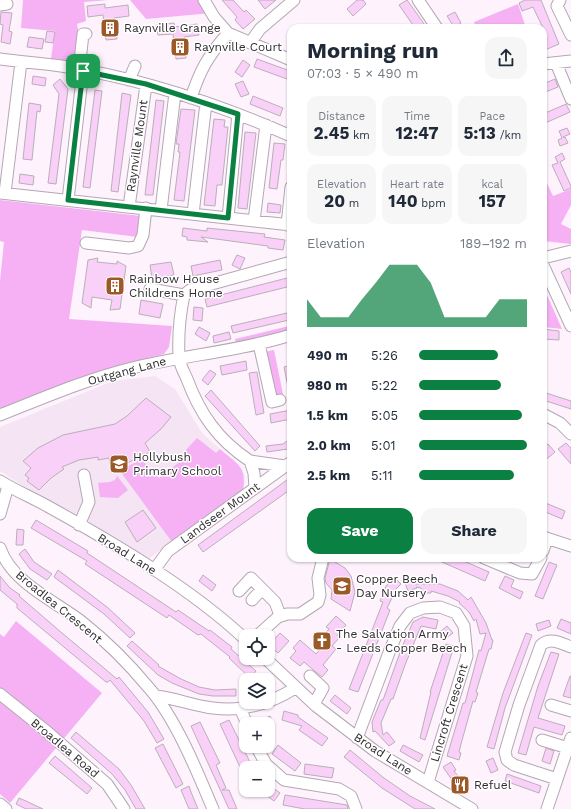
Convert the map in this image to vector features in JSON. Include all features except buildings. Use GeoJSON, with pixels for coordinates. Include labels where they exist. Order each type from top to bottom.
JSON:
{"type":"FeatureCollection","features":[{"type":"Feature","properties":{"kind":"street"},"geometry":{"type":"LineString","coordinates":[[204,0],[214,18],[228,33],[287,58]]}},
{"type":"Feature","properties":{"kind":"street"},"geometry":{"type":"LineString","coordinates":[[418,0],[434,24]]}},
{"type":"Feature","properties":{"kind":"street"},"geometry":{"type":"LineString","coordinates":[[560,0],[557,6],[571,35]]}},
{"type":"Feature","properties":{"kind":"street"},"geometry":{"type":"LineString","coordinates":[[250,43],[260,29],[288,2]]}},
{"type":"Feature","properties":{"kind":"street"},"geometry":{"type":"LineString","coordinates":[[190,98],[200,72],[212,52],[228,33]]}},
{"type":"Feature","properties":{"kind":"street"},"geometry":{"type":"LineString","coordinates":[[68,200],[81,70],[83,34],[86,34]]}},
{"type":"Feature","properties":{"kind":"street"},"geometry":{"type":"LineString","coordinates":[[0,60],[81,70],[146,84],[238,114],[287,134]]}},
{"type":"Feature","properties":{"kind":"street"},"geometry":{"type":"LineString","coordinates":[[547,64],[571,61]]}},
{"type":"Feature","properties":{"kind":"street"},"geometry":{"type":"LineString","coordinates":[[21,62],[2,193],[287,225]]}},
{"type":"Feature","properties":{"kind":"street"},"geometry":{"type":"LineString","coordinates":[[556,63],[571,99]]}},
{"type":"Feature","properties":{"kind":"street"},"geometry":{"type":"LineString","coordinates":[[129,80],[135,66]]}},
{"type":"Feature","properties":{"kind":"street","name":"Raynville Mount"},"geometry":{"type":"LineString","coordinates":[[129,207],[146,84]]}},
{"type":"Feature","properties":{"kind":"street"},"geometry":{"type":"LineString","coordinates":[[161,210],[175,93]]}},
{"type":"Feature","properties":{"kind":"street"},"geometry":{"type":"LineString","coordinates":[[193,214],[206,103]]}},
{"type":"Feature","properties":{"kind":"street"},"geometry":{"type":"LineString","coordinates":[[228,218],[238,114]]}},
{"type":"Feature","properties":{"kind":"street"},"geometry":{"type":"LineString","coordinates":[[254,221],[266,125]]}},
{"type":"Feature","properties":{"kind":"street"},"geometry":{"type":"LineString","coordinates":[[86,243],[129,248],[138,246],[143,235],[146,208]]}},
{"type":"Feature","properties":{"kind":"street"},"geometry":{"type":"LineString","coordinates":[[547,257],[571,251]]}},
{"type":"Feature","properties":{"kind":"street"},"geometry":{"type":"LineString","coordinates":[[150,290],[184,294],[190,290],[287,263]]}},
{"type":"Feature","properties":{"kind":"street"},"geometry":{"type":"LineString","coordinates":[[547,274],[571,326]]}},
{"type":"Feature","properties":{"kind":"street"},"geometry":{"type":"LineString","coordinates":[[184,294],[180,314],[179,358],[193,396],[210,426],[231,447],[250,461],[287,464]]}},
{"type":"Feature","properties":{"kind":"street","name":"Outgang Lane"},"geometry":{"type":"LineString","coordinates":[[0,415],[92,379],[179,358],[259,344],[287,336]]}},
{"type":"Feature","properties":{"kind":"street"},"geometry":{"type":"LineString","coordinates":[[259,344],[272,402],[280,400]]}},
{"type":"Feature","properties":{"kind":"street"},"geometry":{"type":"LineString","coordinates":[[547,416],[560,423],[571,434]]}},
{"type":"Feature","properties":{"kind":"street"},"geometry":{"type":"LineString","coordinates":[[250,461],[254,473],[255,488]]}},
{"type":"Feature","properties":{"kind":"street","name":"Landseer Mount"},"geometry":{"type":"LineString","coordinates":[[154,570],[168,551],[287,465]]}},
{"type":"Feature","properties":{"kind":"street"},"geometry":{"type":"LineString","coordinates":[[79,525],[89,502],[84,475]]}},
{"type":"Feature","properties":{"kind":"street"},"geometry":{"type":"LineString","coordinates":[[0,514],[4,484]]}},
{"type":"Feature","properties":{"kind":"street","name":"Broad Lane"},"geometry":{"type":"LineString","coordinates":[[4,484],[79,525],[154,570],[222,617],[239,633]]}},
{"type":"Feature","properties":{"kind":"street"},"geometry":{"type":"LineString","coordinates":[[547,538],[571,546]]}},
{"type":"Feature","properties":{"kind":"street","name":"Broadlea Crescent"},"geometry":{"type":"LineString","coordinates":[[0,548],[16,574],[82,622],[111,649],[156,696],[193,762],[213,809]]}},
{"type":"Feature","properties":{"kind":"street"},"geometry":{"type":"LineString","coordinates":[[265,629],[280,615],[300,614],[318,602],[320,595],[318,578],[322,562]]}},
{"type":"Feature","properties":{"kind":"street"},"geometry":{"type":"LineString","coordinates":[[494,562],[520,573],[532,574],[539,562]]}},
{"type":"Feature","properties":{"kind":"street"},"geometry":{"type":"LineString","coordinates":[[239,591],[251,578],[275,602],[280,615]]}},
{"type":"Feature","properties":{"kind":"street"},"geometry":{"type":"LineString","coordinates":[[252,600],[262,589]]}},
{"type":"Feature","properties":{"kind":"street","name":"Lincroft Crescent"},"geometry":{"type":"LineString","coordinates":[[357,738],[400,626],[410,613],[423,608],[440,608],[456,613],[464,626],[467,656],[428,782]]}},
{"type":"Feature","properties":{"kind":"street"},"geometry":{"type":"LineString","coordinates":[[557,779],[514,765],[507,760],[505,752],[519,705],[541,645],[544,642],[553,641],[571,647]]}},
{"type":"Feature","properties":{"kind":"street","name":"Broad Lane"},"geometry":{"type":"LineString","coordinates":[[272,665],[295,688],[314,704],[375,751],[472,809]]}},
{"type":"Feature","properties":{"kind":"street"},"geometry":{"type":"LineString","coordinates":[[310,676],[323,688],[314,704]]}},
{"type":"Feature","properties":{"kind":"street"},"geometry":{"type":"LineString","coordinates":[[275,700],[295,688]]}},
{"type":"Feature","properties":{"kind":"street","name":"Broadlea Road"},"geometry":{"type":"LineString","coordinates":[[0,694],[45,730],[107,784],[124,809]]}},
{"type":"Feature","properties":{"kind":"street"},"geometry":{"type":"LineString","coordinates":[[156,696],[174,698],[213,708],[239,708]]}},
{"type":"Feature","properties":{"kind":"street"},"geometry":{"type":"LineString","coordinates":[[552,705],[571,711]]}},
{"type":"Feature","properties":{"kind":"street"},"geometry":{"type":"LineString","coordinates":[[542,740],[569,743],[547,809]]}},
{"type":"Feature","properties":{"kind":"street"},"geometry":{"type":"LineString","coordinates":[[260,753],[266,764],[284,780],[339,789],[351,796],[356,809]]}},
{"type":"Feature","properties":{"kind":"street"},"geometry":{"type":"LineString","coordinates":[[0,804],[6,809]]}},
{"type":"Feature","properties":{"kind":"shaded area"},"geometry":{"type":"Polygon","coordinates":[[[23,0],[109,0],[84,2],[86,21],[77,24],[79,34],[73,68],[50,65],[55,31],[21,28],[23,0]]]}},
{"type":"Feature","properties":{"kind":"shaded area"},"geometry":{"type":"Polygon","coordinates":[[[130,0],[204,0],[212,13],[146,19],[130,0]]]}},
{"type":"Feature","properties":{"kind":"shaded area"},"geometry":{"type":"Polygon","coordinates":[[[518,4],[525,24],[475,24],[474,22],[518,4]]]}},
{"type":"Feature","properties":{"kind":"shaded area"},"geometry":{"type":"Polygon","coordinates":[[[547,183],[553,196],[571,189],[571,205],[561,224],[571,229],[571,244],[547,241],[547,183]]]}},
{"type":"Feature","properties":{"kind":"shaded area"},"geometry":{"type":"Polygon","coordinates":[[[0,200],[141,216],[138,237],[82,230],[69,319],[172,326],[169,347],[164,354],[110,368],[0,409],[0,281],[4,242],[0,241],[0,200]]]}},
{"type":"Feature","properties":{"kind":"shaded area"},"geometry":{"type":"Polygon","coordinates":[[[547,295],[562,329],[547,327],[547,295]]]}},
{"type":"Feature","properties":{"kind":"shaded area"},"geometry":{"type":"Polygon","coordinates":[[[287,326],[287,331],[236,343],[235,339],[287,326]]]}},
{"type":"Feature","properties":{"kind":"shaded area"},"geometry":{"type":"Polygon","coordinates":[[[274,350],[283,394],[276,395],[264,352],[274,350]]]}},
{"type":"Feature","properties":{"kind":"shaded area","name":"Hollybush Primary School"},"geometry":{"type":"Polygon","coordinates":[[[155,376],[175,389],[202,433],[242,469],[245,477],[243,490],[147,560],[42,498],[0,471],[0,427],[113,381],[155,376]]]}},
{"type":"Feature","properties":{"kind":"shaded area"},"geometry":{"type":"Polygon","coordinates":[[[197,438],[216,453],[220,449],[236,462],[242,470],[244,482],[243,490],[172,542],[120,471],[141,459],[159,478],[187,456],[184,452],[197,438]]]}},
{"type":"Feature","properties":{"kind":"shaded area"},"geometry":{"type":"Polygon","coordinates":[[[117,476],[128,490],[118,498],[100,497],[98,483],[110,482],[115,480],[117,476]]]}},
{"type":"Feature","properties":{"kind":"shaded area"},"geometry":{"type":"Polygon","coordinates":[[[16,621],[102,693],[10,803],[0,794],[0,634],[4,637],[16,621]]]}},
{"type":"Feature","properties":{"kind":"place","name":"Raynville Grange"},"geometry":{"type":"Point","coordinates":[110,28]}},
{"type":"Feature","properties":{"kind":"place","name":"Raynville Court"},"geometry":{"type":"Point","coordinates":[180,47]}},
{"type":"Feature","properties":{"kind":"place","name":"Rainbow House Childrens Home"},"geometry":{"type":"Point","coordinates":[115,286]}},
{"type":"Feature","properties":{"kind":"place","name":"Hollybush Primary School"},"geometry":{"type":"Point","coordinates":[119,464]}},
{"type":"Feature","properties":{"kind":"place","name":"Copper Beech Day Nursery"},"geometry":{"type":"Point","coordinates":[342,586]}},
{"type":"Feature","properties":{"kind":"place","name":"The Salvation Army - Leeds Copper Beech"},"geometry":{"type":"Point","coordinates":[322,641]}},
{"type":"Feature","properties":{"kind":"place","name":"Refuel"},"geometry":{"type":"Point","coordinates":[460,785]}},
{"type":"Feature","properties":{"kind":"route"},"geometry":{"type":"LineString","coordinates":[[83,71],[146,84],[238,114],[228,218],[68,200],[83,71]]}}]}
